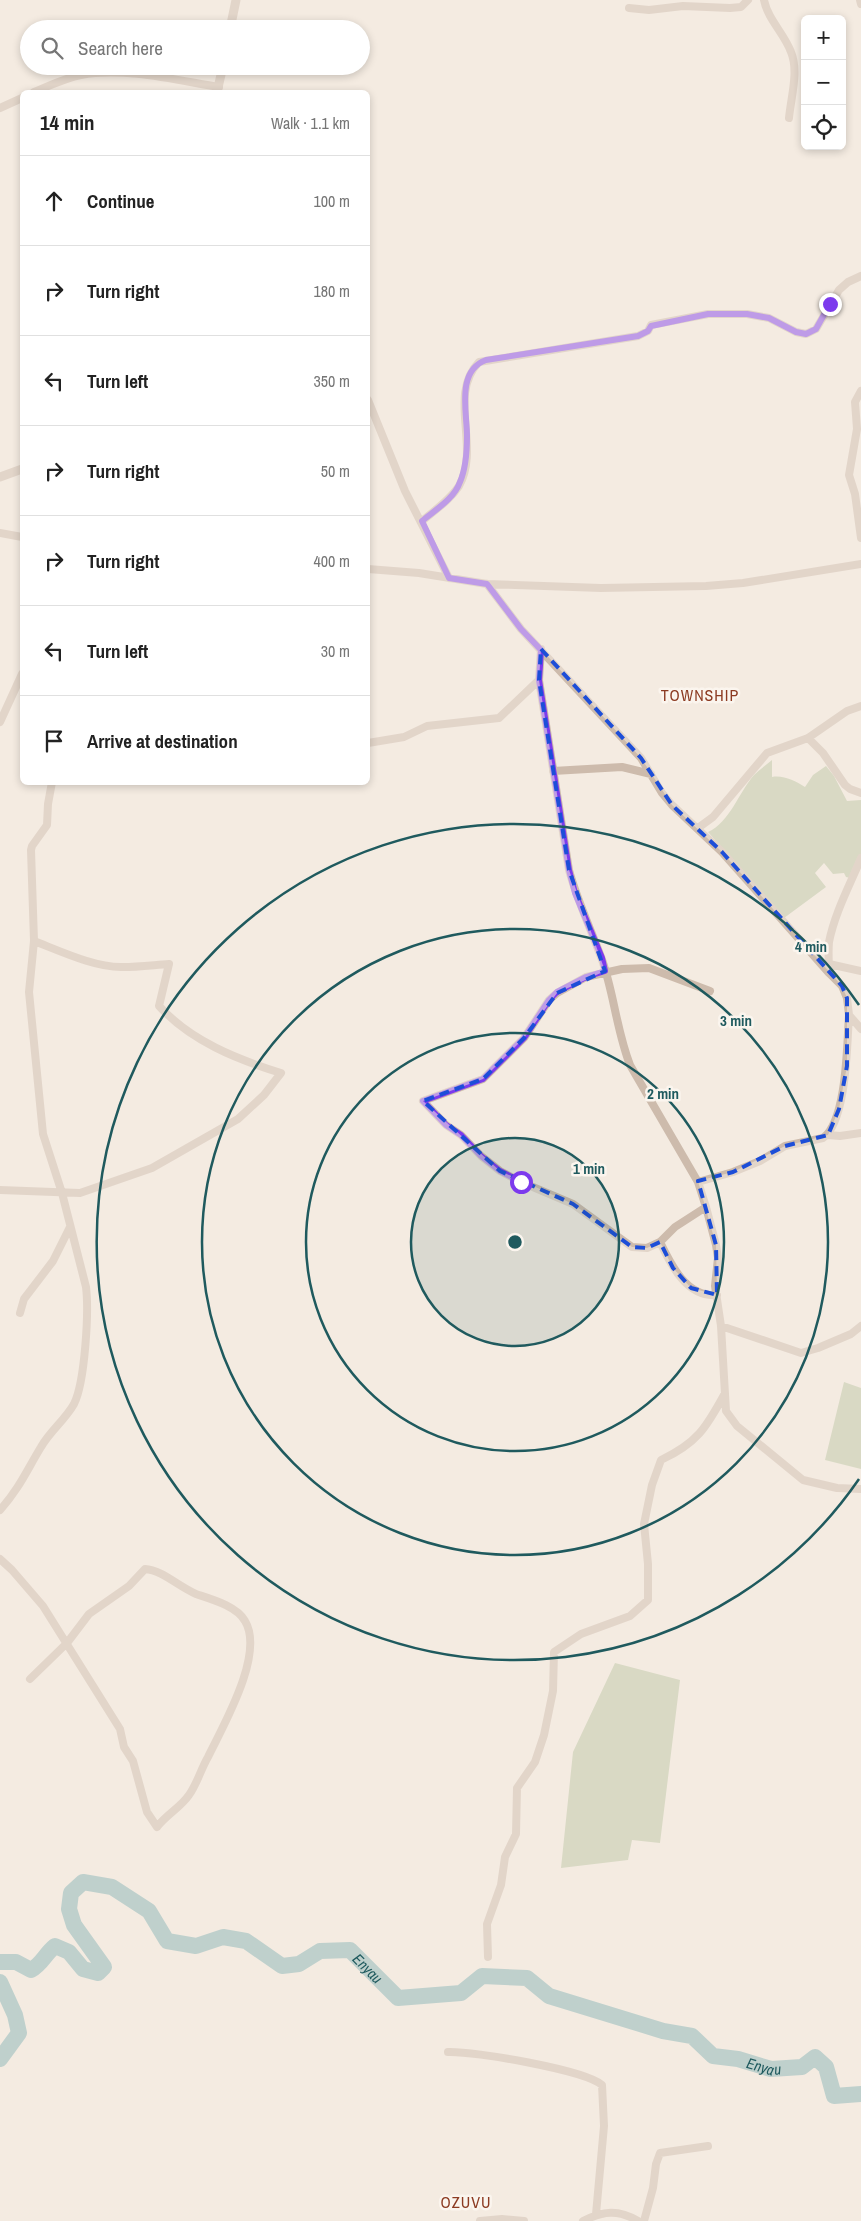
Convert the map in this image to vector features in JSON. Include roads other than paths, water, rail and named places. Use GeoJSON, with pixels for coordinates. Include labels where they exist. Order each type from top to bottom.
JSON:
{"type":"FeatureCollection","features":[{"type":"Feature","properties":{"kind":"street"},"geometry":{"type":"LineString","coordinates":[[232,20],[236,0]]}},
{"type":"Feature","properties":{"kind":"street"},"geometry":{"type":"LineString","coordinates":[[629,8],[649,10],[684,6],[730,8],[741,7],[748,0]]}},
{"type":"Feature","properties":{"kind":"street"},"geometry":{"type":"LineString","coordinates":[[764,0],[770,16],[788,46],[794,61],[789,118]]}},
{"type":"Feature","properties":{"kind":"street"},"geometry":{"type":"LineString","coordinates":[[860,0],[861,4]]}},
{"type":"Feature","properties":{"kind":"street"},"geometry":{"type":"LineString","coordinates":[[39,90],[80,75]]}},
{"type":"Feature","properties":{"kind":"street"},"geometry":{"type":"LineString","coordinates":[[136,75],[218,90],[221,75]]}},
{"type":"Feature","properties":{"kind":"street"},"geometry":{"type":"LineString","coordinates":[[0,108],[20,99]]}},
{"type":"Feature","properties":{"kind":"street"},"geometry":{"type":"LineString","coordinates":[[422,521],[442,504],[460,482],[464,470],[467,437],[466,391],[469,376],[479,362],[638,336],[648,331],[651,326],[712,314],[747,314],[769,318],[796,332],[806,334],[816,329],[839,290],[848,282],[860,278]]}},
{"type":"Feature","properties":{"kind":"street"},"geometry":{"type":"LineString","coordinates":[[861,391],[855,402],[857,429],[849,475],[855,494],[861,538]]}},
{"type":"Feature","properties":{"kind":"street"},"geometry":{"type":"LineString","coordinates":[[370,405],[405,491],[422,521],[449,578]]}},
{"type":"Feature","properties":{"kind":"street"},"geometry":{"type":"LineString","coordinates":[[0,477],[20,470]]}},
{"type":"Feature","properties":{"kind":"street"},"geometry":{"type":"LineString","coordinates":[[0,533],[20,537]]}},
{"type":"Feature","properties":{"kind":"street"},"geometry":{"type":"LineString","coordinates":[[370,569],[487,584],[601,588],[706,586],[743,583],[861,564]]}},
{"type":"Feature","properties":{"kind":"street"},"geometry":{"type":"LineString","coordinates":[[487,584],[521,629],[641,758],[662,793],[672,805],[698,828],[734,865],[842,986],[845,992],[849,1015],[847,1066],[839,1109],[828,1135]]}},
{"type":"Feature","properties":{"kind":"street"},"geometry":{"type":"LineString","coordinates":[[541,650],[539,680],[569,870],[575,893],[602,958],[623,1047],[630,1064],[698,1182],[716,1245],[717,1295],[721,1326],[726,1411],[737,1426],[789,1471],[803,1480],[837,1488],[861,1489]]}},
{"type":"Feature","properties":{"kind":"street"},"geometry":{"type":"LineString","coordinates":[[0,722],[20,678]]}},
{"type":"Feature","properties":{"kind":"street"},"geometry":{"type":"LineString","coordinates":[[370,743],[404,737],[427,726],[499,718],[539,680]]}},
{"type":"Feature","properties":{"kind":"street"},"geometry":{"type":"LineString","coordinates":[[698,828],[713,817],[767,753],[808,738],[846,711],[861,706]]}},
{"type":"Feature","properties":{"kind":"street"},"geometry":{"type":"LineString","coordinates":[[808,738],[823,753],[845,785],[850,789],[861,792]]}},
{"type":"Feature","properties":{"kind":"street"},"geometry":{"type":"LineString","coordinates":[[553,771],[622,767],[651,774]]}},
{"type":"Feature","properties":{"kind":"street"},"geometry":{"type":"LineString","coordinates":[[0,1510],[24,1480],[42,1445],[72,1406],[79,1390],[87,1296],[62,1193],[44,1142],[29,992],[34,941],[31,850],[47,825],[51,785]]}},
{"type":"Feature","properties":{"kind":"street"},"geometry":{"type":"LineString","coordinates":[[829,973],[829,943],[833,927],[842,900],[861,858]]}},
{"type":"Feature","properties":{"kind":"street"},"geometry":{"type":"LineString","coordinates":[[0,1190],[62,1193],[86,1191],[152,1168],[238,1119],[264,1095],[281,1073],[253,1064],[206,1043],[182,1028],[169,1017],[159,1006],[169,964],[115,966],[69,954],[34,941]]}},
{"type":"Feature","properties":{"kind":"street"},"geometry":{"type":"LineString","coordinates":[[829,964],[861,971]]}},
{"type":"Feature","properties":{"kind":"street"},"geometry":{"type":"LineString","coordinates":[[706,1207],[675,1227],[660,1242],[647,1248],[632,1247],[573,1204],[500,1171],[481,1156],[461,1135],[446,1125],[423,1101],[483,1079],[524,1038],[549,1000],[557,992],[586,977],[605,971],[649,968],[710,991]]}},
{"type":"Feature","properties":{"kind":"street"},"geometry":{"type":"LineString","coordinates":[[849,1015],[861,1029]]}},
{"type":"Feature","properties":{"kind":"street"},"geometry":{"type":"LineString","coordinates":[[698,1182],[746,1167],[785,1146],[823,1138],[828,1135],[840,1136],[861,1133]]}},
{"type":"Feature","properties":{"kind":"street"},"geometry":{"type":"LineString","coordinates":[[20,1313],[24,1300],[54,1261],[70,1227]]}},
{"type":"Feature","properties":{"kind":"street"},"geometry":{"type":"LineString","coordinates":[[660,1242],[673,1268],[691,1288],[701,1294],[717,1295]]}},
{"type":"Feature","properties":{"kind":"street"},"geometry":{"type":"LineString","coordinates":[[721,1326],[801,1353],[851,1334],[861,1326]]}},
{"type":"Feature","properties":{"kind":"street"},"geometry":{"type":"LineString","coordinates":[[488,1957],[487,1924],[501,1885],[505,1857],[516,1834],[517,1788],[520,1781],[535,1762],[544,1735],[553,1691],[554,1652],[581,1634],[630,1616],[648,1600],[648,1564],[644,1524],[655,1477],[662,1460],[694,1441],[724,1395]]}},
{"type":"Feature","properties":{"kind":"street"},"geometry":{"type":"LineString","coordinates":[[0,1559],[43,1606],[67,1643],[120,1728],[124,1747],[133,1761],[147,1812],[157,1827],[189,1796],[238,1696],[246,1674],[249,1648],[246,1622],[242,1616],[230,1608],[186,1590],[152,1569],[144,1569],[129,1586],[89,1614],[67,1643],[30,1679]]}},
{"type":"Feature","properties":{"kind":"street"},"geometry":{"type":"LineString","coordinates":[[448,2052],[484,2054],[528,2063],[589,2078],[602,2085],[604,2126],[596,2214]]}},
{"type":"Feature","properties":{"kind":"street"},"geometry":{"type":"LineString","coordinates":[[644,2221],[654,2188],[656,2164],[660,2153],[708,2146]]}},
{"type":"Feature","properties":{"kind":"street"},"geometry":{"type":"LineString","coordinates":[[583,2221],[596,2214],[612,2212],[622,2213],[638,2221]]}},
{"type":"Feature","properties":{"kind":"street"},"geometry":{"type":"LineString","coordinates":[[480,2221],[502,2218],[524,2221]]}},
{"type":"Feature","properties":{"kind":"waterway","name":"Enyau"},"geometry":{"type":"LineString","coordinates":[[0,1962],[16,1962],[31,1970],[55,1946],[69,1952],[83,1969],[98,1973],[104,1967],[74,1925],[69,1909],[71,1893],[83,1882],[112,1887],[149,1911],[167,1941],[196,1946],[223,1937],[246,1941],[282,1966],[299,1964],[320,1951],[350,1950],[398,1998],[461,1993],[482,1976],[527,1978],[549,1996],[663,2031],[692,2036],[713,2056],[738,2059],[771,2069],[802,2067],[815,2057],[826,2067],[834,2096],[861,2094]]}},
{"type":"Feature","properties":{"kind":"waterway","name":"Enyau"},"geometry":{"type":"LineString","coordinates":[[0,1982],[15,2015],[19,2033],[0,2059]]}},
{"type":"Feature","properties":{"kind":"district","name":"TOWNSHIP"},"geometry":{"type":"Point","coordinates":[700,695]}},
{"type":"Feature","properties":{"kind":"district","name":"OZUVU"},"geometry":{"type":"Point","coordinates":[466,2202]}}]}
